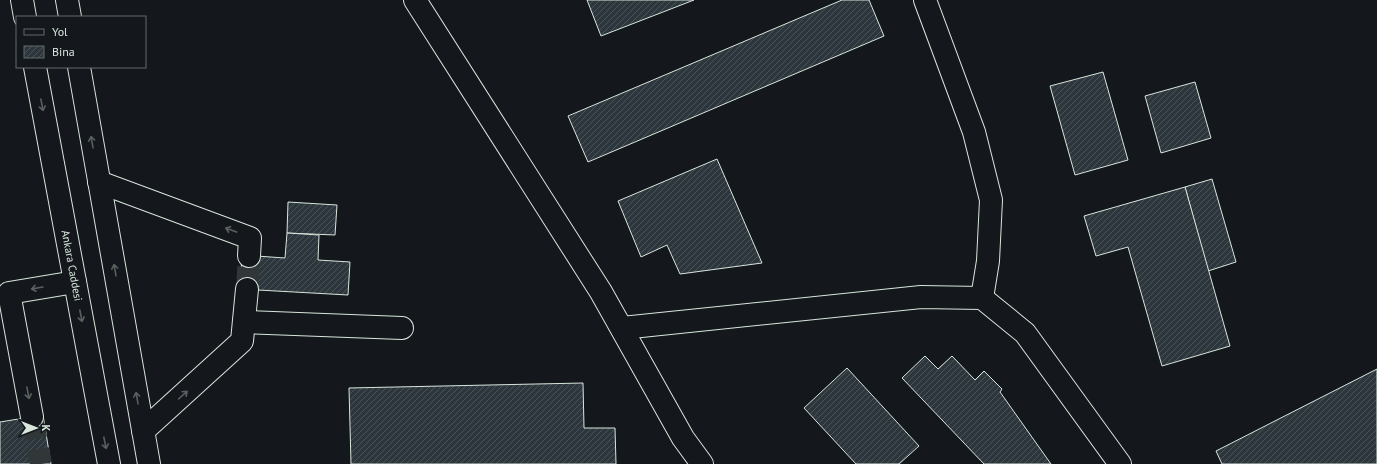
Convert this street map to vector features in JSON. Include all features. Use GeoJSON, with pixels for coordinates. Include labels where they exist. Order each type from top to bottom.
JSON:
{"type":"FeatureCollection","features":[{"type":"Feature","properties":{"kind":"main road"},"geometry":{"type":"LineString","coordinates":[[22,0],[25,16]]}},
{"type":"Feature","properties":{"kind":"main road"},"geometry":{"type":"LineString","coordinates":[[67,0],[70,16]]}},
{"type":"Feature","properties":{"kind":"main road"},"geometry":{"type":"LineString","coordinates":[[415,0],[601,292],[684,438],[702,464]]}},
{"type":"Feature","properties":{"kind":"main road"},"geometry":{"type":"LineString","coordinates":[[925,0],[974,132],[991,200],[988,261],[982,298]]}},
{"type":"Feature","properties":{"kind":"main road","name":"Ankara Caddesi"},"geometry":{"type":"LineString","coordinates":[[35,68],[109,464]]}},
{"type":"Feature","properties":{"kind":"main road"},"geometry":{"type":"LineString","coordinates":[[79,68],[149,464]]}},
{"type":"Feature","properties":{"kind":"main road"},"geometry":{"type":"LineString","coordinates":[[99,182],[250,238],[249,256]]}},
{"type":"Feature","properties":{"kind":"main road"},"geometry":{"type":"LineString","coordinates":[[32,417],[4,290],[75,282]]}},
{"type":"Feature","properties":{"kind":"main road"},"geometry":{"type":"LineString","coordinates":[[143,431],[242,341],[246,289]]}},
{"type":"Feature","properties":{"kind":"main road"},"geometry":{"type":"LineString","coordinates":[[622,328],[921,297],[982,298],[1025,333],[1120,464]]}},
{"type":"Feature","properties":{"kind":"main road"},"geometry":{"type":"LineString","coordinates":[[244,322],[402,328]]}},
{"type":"Feature","properties":{"kind":"building"},"geometry":{"type":"Polygon","coordinates":[[[587,0],[694,0],[601,36],[587,0]]]}},
{"type":"Feature","properties":{"kind":"building"},"geometry":{"type":"Polygon","coordinates":[[[842,0],[869,0],[884,36],[588,162],[568,116],[842,0]]]}},
{"type":"Feature","properties":{"kind":"building"},"geometry":{"type":"Polygon","coordinates":[[[1103,72],[1128,160],[1075,175],[1050,86],[1103,72]]]}},
{"type":"Feature","properties":{"kind":"building"},"geometry":{"type":"Polygon","coordinates":[[[1195,82],[1211,138],[1161,153],[1145,96],[1195,82]]]}},
{"type":"Feature","properties":{"kind":"building"},"geometry":{"type":"Polygon","coordinates":[[[717,159],[762,263],[680,274],[667,245],[641,257],[618,201],[717,159]]]}},
{"type":"Feature","properties":{"kind":"building"},"geometry":{"type":"Polygon","coordinates":[[[1212,179],[1236,262],[1208,271],[1185,187],[1212,179]]]}},
{"type":"Feature","properties":{"kind":"building"},"geometry":{"type":"Polygon","coordinates":[[[1185,187],[1230,346],[1162,366],[1128,247],[1096,256],[1084,216],[1185,187]]]}},
{"type":"Feature","properties":{"kind":"building"},"geometry":{"type":"Polygon","coordinates":[[[288,202],[337,205],[335,235],[287,233],[288,202]]]}},
{"type":"Feature","properties":{"kind":"building"},"geometry":{"type":"Polygon","coordinates":[[[287,233],[319,235],[318,260],[350,262],[348,295],[240,289],[242,255],[285,258],[287,233]]]}},
{"type":"Feature","properties":{"kind":"building"},"geometry":{"type":"Polygon","coordinates":[[[925,356],[938,369],[952,356],[975,380],[984,371],[1002,389],[1000,392],[1051,464],[984,464],[902,378],[925,356]]]}},
{"type":"Feature","properties":{"kind":"building"},"geometry":{"type":"Polygon","coordinates":[[[847,368],[919,446],[899,464],[856,464],[804,408],[847,368]]]}},
{"type":"Feature","properties":{"kind":"building"},"geometry":{"type":"Polygon","coordinates":[[[1377,369],[1377,464],[1222,464],[1216,451],[1377,369]]]}},
{"type":"Feature","properties":{"kind":"building"},"geometry":{"type":"Polygon","coordinates":[[[583,383],[584,428],[615,428],[616,464],[351,464],[349,388],[583,383]]]}},
{"type":"Feature","properties":{"kind":"building"},"geometry":{"type":"Polygon","coordinates":[[[43,415],[51,464],[0,464],[0,422],[43,415]]]}},
{"type":"Feature","properties":{"kind":"tunnel"},"geometry":{"type":"LineString","coordinates":[[247,289],[249,256]]}},
{"type":"Feature","properties":{"kind":"tunnel"},"geometry":{"type":"LineString","coordinates":[[32,417],[41,464]]}}]}
